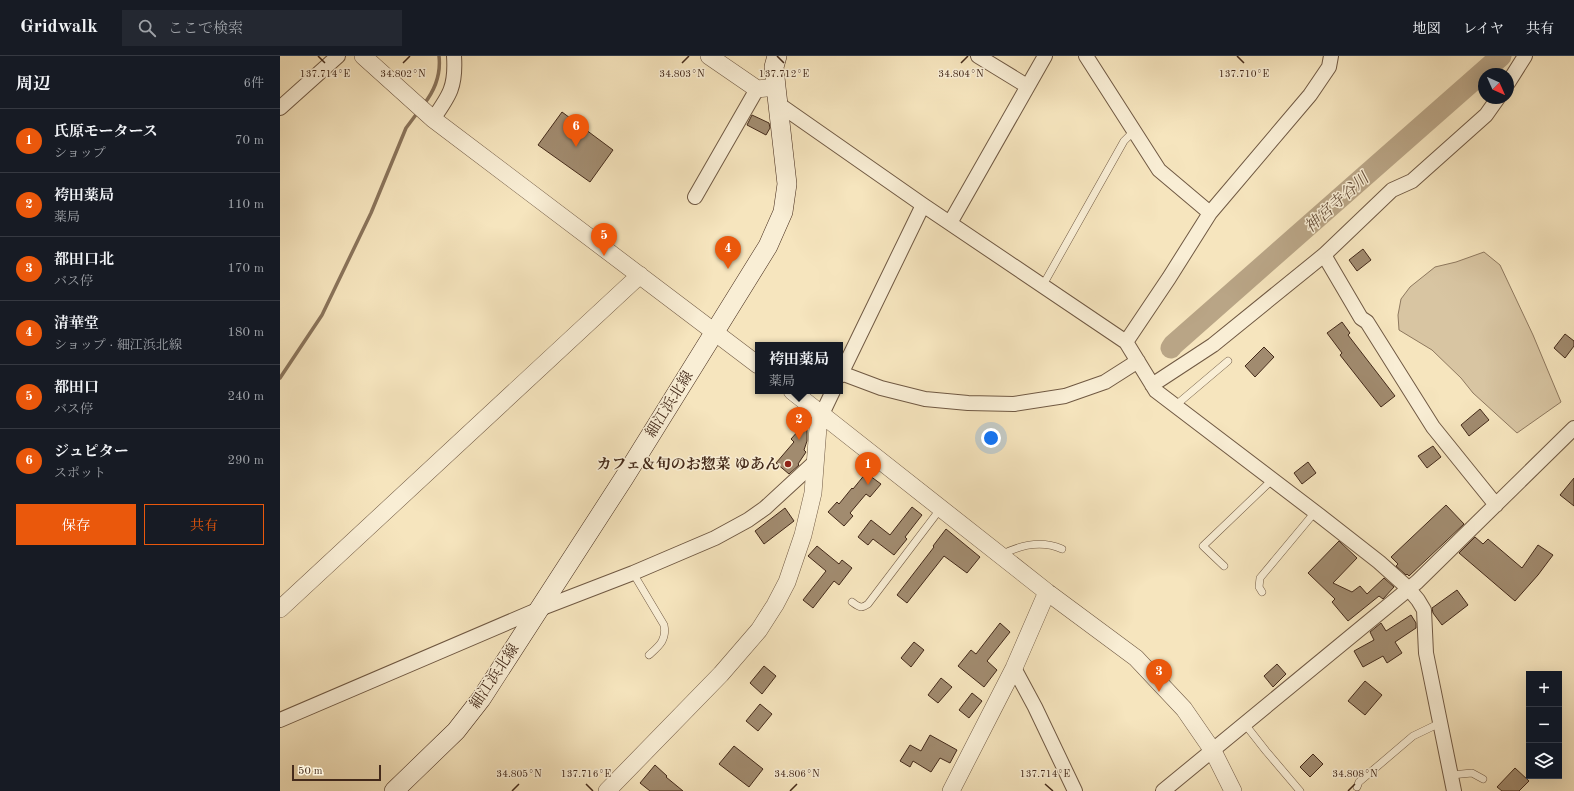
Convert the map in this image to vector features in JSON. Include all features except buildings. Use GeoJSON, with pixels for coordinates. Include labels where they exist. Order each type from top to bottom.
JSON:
{"type":"FeatureCollection","features":[{"type":"Feature","properties":{"kind":"main road","name":"細江浜北線"},"geometry":{"type":"LineString","coordinates":[[394,791],[456,731],[481,700],[537,610],[624,478],[768,246],[783,212],[787,184],[770,93],[777,56]]}},
{"type":"Feature","properties":{"kind":"street"},"geometry":{"type":"LineString","coordinates":[[280,108],[338,56]]}},
{"type":"Feature","properties":{"kind":"street"},"geometry":{"type":"LineString","coordinates":[[363,56],[431,117],[755,363]]}},
{"type":"Feature","properties":{"kind":"street"},"geometry":{"type":"LineString","coordinates":[[431,117],[449,97],[455,73],[454,56]]}},
{"type":"Feature","properties":{"kind":"street"},"geometry":{"type":"LineString","coordinates":[[709,56],[770,93],[923,205],[1126,342],[1156,391],[1273,479],[1379,562],[1408,588],[1424,610],[1426,653],[1454,791]]}},
{"type":"Feature","properties":{"kind":"street"},"geometry":{"type":"LineString","coordinates":[[978,56],[1027,86]]}},
{"type":"Feature","properties":{"kind":"street"},"geometry":{"type":"LineString","coordinates":[[950,223],[1045,56]]}},
{"type":"Feature","properties":{"kind":"street"},"geometry":{"type":"LineString","coordinates":[[1086,56],[1159,170],[1210,213]]}},
{"type":"Feature","properties":{"kind":"street"},"geometry":{"type":"LineString","coordinates":[[1126,342],[1210,213],[1310,95],[1329,67],[1331,56]]}},
{"type":"Feature","properties":{"kind":"street"},"geometry":{"type":"LineString","coordinates":[[1514,73],[1525,56]]}},
{"type":"Feature","properties":{"kind":"street"},"geometry":{"type":"LineString","coordinates":[[695,197],[770,93]]}},
{"type":"Feature","properties":{"kind":"street"},"geometry":{"type":"LineString","coordinates":[[1152,385],[1213,345],[1324,255],[1392,190],[1412,181],[1486,116],[1494,104]]}},
{"type":"Feature","properties":{"kind":"street"},"geometry":{"type":"LineString","coordinates":[[843,369],[923,205]]}},
{"type":"Feature","properties":{"kind":"street"},"geometry":{"type":"LineString","coordinates":[[1324,255],[1361,318],[1368,322],[1433,427],[1496,505]]}},
{"type":"Feature","properties":{"kind":"street"},"geometry":{"type":"LineString","coordinates":[[280,609],[640,275]]}},
{"type":"Feature","properties":{"kind":"street"},"geometry":{"type":"LineString","coordinates":[[843,376],[881,388],[925,399],[968,403],[1014,404],[1065,396],[1105,382],[1138,361]]}},
{"type":"Feature","properties":{"kind":"street"},"geometry":{"type":"LineString","coordinates":[[796,394],[1047,592],[1136,658],[1184,709],[1213,751],[1232,791]]}},
{"type":"Feature","properties":{"kind":"street"},"geometry":{"type":"LineString","coordinates":[[607,791],[720,674],[768,618],[787,582],[803,535],[813,493],[818,428],[822,414],[832,394]]}},
{"type":"Feature","properties":{"kind":"street"},"geometry":{"type":"LineString","coordinates":[[1163,791],[1408,588],[1496,505],[1574,428]]}},
{"type":"Feature","properties":{"kind":"street"},"geometry":{"type":"LineString","coordinates":[[280,720],[537,610],[633,573],[715,538],[748,520],[778,497],[815,462]]}},
{"type":"Feature","properties":{"kind":"street"},"geometry":{"type":"LineString","coordinates":[[951,791],[1014,668],[1047,592]]}},
{"type":"Feature","properties":{"kind":"street"},"geometry":{"type":"LineString","coordinates":[[1014,668],[1035,707],[1075,791]]}},
{"type":"Feature","properties":{"kind":"lane"},"geometry":{"type":"LineString","coordinates":[[1043,285],[1124,141],[1134,131]]}},
{"type":"Feature","properties":{"kind":"lane"},"geometry":{"type":"LineString","coordinates":[[1176,405],[1228,362]]}},
{"type":"Feature","properties":{"kind":"lane"},"geometry":{"type":"LineString","coordinates":[[1224,566],[1203,546],[1273,479]]}},
{"type":"Feature","properties":{"kind":"lane"},"geometry":{"type":"LineString","coordinates":[[852,602],[860,607],[864,607],[868,604],[941,508]]}},
{"type":"Feature","properties":{"kind":"lane"},"geometry":{"type":"LineString","coordinates":[[1262,592],[1259,587],[1260,578],[1315,512]]}},
{"type":"Feature","properties":{"kind":"lane"},"geometry":{"type":"LineString","coordinates":[[1000,555],[1008,551],[1035,544],[1054,546],[1062,549]]}},
{"type":"Feature","properties":{"kind":"lane"},"geometry":{"type":"LineString","coordinates":[[633,573],[664,625],[665,632],[662,643],[649,655]]}},
{"type":"Feature","properties":{"kind":"lane"},"geometry":{"type":"LineString","coordinates":[[1244,723],[1300,791]]}},
{"type":"Feature","properties":{"kind":"lane"},"geometry":{"type":"LineString","coordinates":[[1357,787],[1359,782],[1413,736],[1440,723]]}},
{"type":"Feature","properties":{"kind":"lane"},"geometry":{"type":"LineString","coordinates":[[1451,775],[1472,773],[1483,779]]}},
{"type":"Feature","properties":{"kind":"shaded area"},"geometry":{"type":"Polygon","coordinates":[[[1484,252],[1500,265],[1533,335],[1561,402],[1517,433],[1473,393],[1461,378],[1432,350],[1399,330],[1398,315],[1401,299],[1410,287],[1435,267],[1456,262],[1484,252]]]}},
{"type":"Feature","properties":{"kind":"waterway"},"geometry":{"type":"LineString","coordinates":[[424,104],[436,82],[439,69],[439,56]]}},
{"type":"Feature","properties":{"kind":"waterway","name":"神宮寺谷川"},"geometry":{"type":"LineString","coordinates":[[1171,348],[1501,56]]}},
{"type":"Feature","properties":{"kind":"waterway"},"geometry":{"type":"LineString","coordinates":[[280,378],[322,315],[371,213],[406,128],[418,112]]}},
{"type":"Feature","properties":{"kind":"place","name":"ジュピター"},"geometry":{"type":"Point","coordinates":[576,147]}},
{"type":"Feature","properties":{"kind":"place","name":"都田口"},"geometry":{"type":"Point","coordinates":[604,256]}},
{"type":"Feature","properties":{"kind":"place","name":"清華堂"},"geometry":{"type":"Point","coordinates":[728,269]}},
{"type":"Feature","properties":{"kind":"place","name":"袴田薬局"},"geometry":{"type":"Point","coordinates":[799,440]}},
{"type":"Feature","properties":{"kind":"place","name":"カフェ＆旬のお惣菜 ゆあん"},"geometry":{"type":"Point","coordinates":[788,464]}},
{"type":"Feature","properties":{"kind":"place","name":"氏原モータース"},"geometry":{"type":"Point","coordinates":[868,485]}},
{"type":"Feature","properties":{"kind":"place","name":"都田口北"},"geometry":{"type":"Point","coordinates":[1159,692]}}]}
